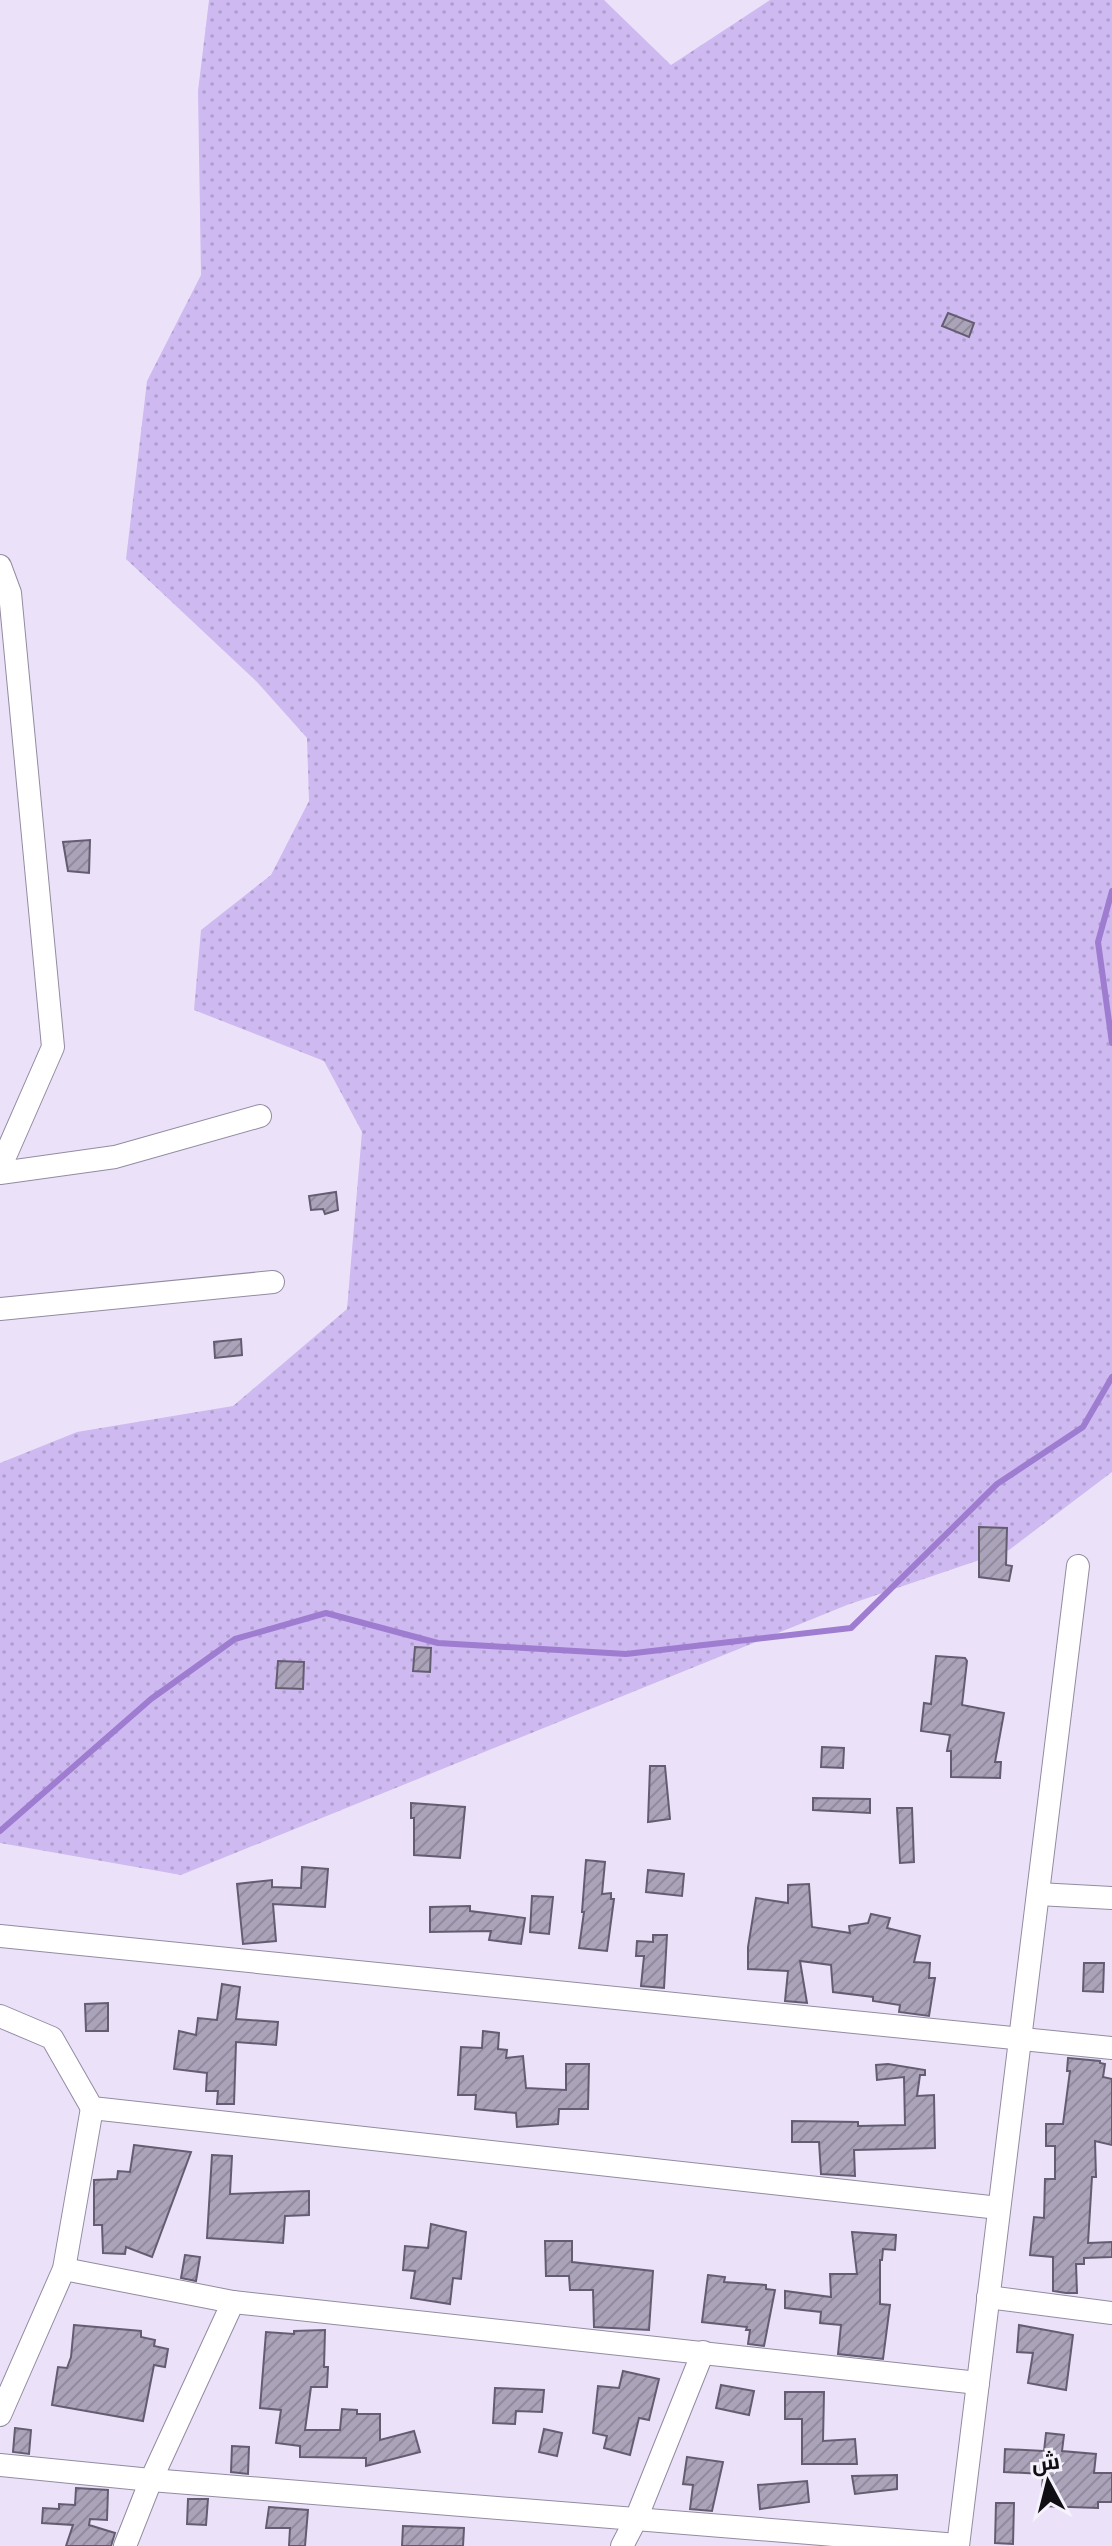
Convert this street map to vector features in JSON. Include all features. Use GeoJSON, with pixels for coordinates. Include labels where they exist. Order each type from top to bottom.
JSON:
{"type":"FeatureCollection","features":[{"type":"Feature","properties":{"kind":"street"},"geometry":{"type":"LineString","coordinates":[[0,566],[10,593],[53,1047],[0,1171]]}},
{"type":"Feature","properties":{"kind":"street"},"geometry":{"type":"LineString","coordinates":[[0,1171],[115,1157],[260,1116]]}},
{"type":"Feature","properties":{"kind":"street"},"geometry":{"type":"LineString","coordinates":[[0,1309],[273,1282]]}},
{"type":"Feature","properties":{"kind":"street"},"geometry":{"type":"LineString","coordinates":[[0,2465],[958,2545],[1078,1566]]}},
{"type":"Feature","properties":{"kind":"street"},"geometry":{"type":"LineString","coordinates":[[1038,1894],[1112,1898]]}},
{"type":"Feature","properties":{"kind":"street"},"geometry":{"type":"LineString","coordinates":[[0,1936],[1112,2048]]}},
{"type":"Feature","properties":{"kind":"street"},"geometry":{"type":"LineString","coordinates":[[0,2016],[52,2038],[92,2108],[64,2269],[0,2415]]}},
{"type":"Feature","properties":{"kind":"street"},"geometry":{"type":"LineString","coordinates":[[92,2108],[999,2208]]}},
{"type":"Feature","properties":{"kind":"street"},"geometry":{"type":"LineString","coordinates":[[64,2269],[233,2302],[978,2383]]}},
{"type":"Feature","properties":{"kind":"street"},"geometry":{"type":"LineString","coordinates":[[988,2297],[1112,2313]]}},
{"type":"Feature","properties":{"kind":"street"},"geometry":{"type":"LineString","coordinates":[[125,2546],[151,2480],[233,2302]]}},
{"type":"Feature","properties":{"kind":"street"},"geometry":{"type":"LineString","coordinates":[[622,2546],[636,2519],[703,2352]]}},
{"type":"Feature","properties":{"kind":"street"},"geometry":{"type":"LineString","coordinates":[[634,2546],[636,2519]]}},
{"type":"Feature","properties":{"kind":"shaded area"},"geometry":{"type":"Polygon","coordinates":[[[209,0],[604,0],[671,65],[770,0],[1112,0],[1112,1472],[1009,1550],[847,1605],[181,1875],[0,1843],[0,1463],[77,1432],[233,1406],[347,1309],[362,1132],[324,1061],[194,1010],[201,930],[271,875],[309,801],[307,738],[257,682],[126,559],[147,381],[201,275],[198,91],[209,0]]]}},
{"type":"Feature","properties":{"kind":"building"},"geometry":{"type":"Polygon","coordinates":[[[948,313],[974,323],[969,337],[942,326],[948,313]]]}},
{"type":"Feature","properties":{"kind":"building"},"geometry":{"type":"Polygon","coordinates":[[[90,840],[89,873],[68,871],[63,842],[90,840]]]}},
{"type":"Feature","properties":{"kind":"building"},"geometry":{"type":"Polygon","coordinates":[[[336,1192],[338,1210],[325,1214],[323,1209],[311,1210],[309,1196],[336,1192]]]}},
{"type":"Feature","properties":{"kind":"building"},"geometry":{"type":"Polygon","coordinates":[[[241,1339],[242,1355],[215,1358],[214,1342],[241,1339]]]}},
{"type":"Feature","properties":{"kind":"building"},"geometry":{"type":"Polygon","coordinates":[[[979,1527],[1007,1528],[1006,1565],[1012,1566],[1009,1581],[979,1577],[979,1527]]]}},
{"type":"Feature","properties":{"kind":"building"},"geometry":{"type":"Polygon","coordinates":[[[415,1647],[431,1648],[430,1672],[413,1671],[415,1647]]]}},
{"type":"Feature","properties":{"kind":"building"},"geometry":{"type":"Polygon","coordinates":[[[936,1656],[965,1658],[967,1661],[962,1705],[1004,1713],[995,1762],[1001,1762],[1000,1778],[951,1777],[951,1751],[947,1751],[950,1735],[921,1731],[924,1703],[931,1704],[936,1656]]]}},
{"type":"Feature","properties":{"kind":"building"},"geometry":{"type":"Polygon","coordinates":[[[278,1661],[304,1662],[303,1689],[276,1688],[278,1661]]]}},
{"type":"Feature","properties":{"kind":"building"},"geometry":{"type":"Polygon","coordinates":[[[822,1747],[844,1748],[843,1768],[821,1767],[822,1747]]]}},
{"type":"Feature","properties":{"kind":"building"},"geometry":{"type":"Polygon","coordinates":[[[650,1766],[665,1766],[670,1819],[648,1822],[650,1766]]]}},
{"type":"Feature","properties":{"kind":"building"},"geometry":{"type":"Polygon","coordinates":[[[813,1798],[870,1799],[870,1813],[813,1810],[813,1798]]]}},
{"type":"Feature","properties":{"kind":"building"},"geometry":{"type":"Polygon","coordinates":[[[411,1803],[465,1807],[460,1858],[414,1855],[411,1803]]]}},
{"type":"Feature","properties":{"kind":"building"},"geometry":{"type":"Polygon","coordinates":[[[897,1808],[912,1808],[914,1862],[900,1863],[897,1808]]]}},
{"type":"Feature","properties":{"kind":"building"},"geometry":{"type":"Polygon","coordinates":[[[586,1860],[605,1862],[602,1894],[611,1893],[611,1899],[614,1899],[607,1951],[579,1948],[586,1860]]]}},
{"type":"Feature","properties":{"kind":"building"},"geometry":{"type":"Polygon","coordinates":[[[302,1867],[328,1869],[325,1907],[273,1904],[276,1941],[243,1944],[237,1884],[272,1880],[272,1887],[301,1888],[302,1867]]]}},
{"type":"Feature","properties":{"kind":"building"},"geometry":{"type":"Polygon","coordinates":[[[648,1870],[684,1874],[682,1896],[646,1892],[648,1870]]]}},
{"type":"Feature","properties":{"kind":"building"},"geometry":{"type":"Polygon","coordinates":[[[809,1884],[812,1927],[850,1933],[849,1926],[868,1923],[871,1914],[890,1918],[887,1928],[920,1936],[914,1962],[930,1963],[929,1978],[935,1978],[929,2016],[899,2012],[900,2005],[873,2001],[873,1997],[833,1992],[831,1965],[800,1961],[807,2003],[785,2001],[788,1971],[748,1969],[748,1947],[756,1898],[788,1903],[788,1885],[809,1884]]]}},
{"type":"Feature","properties":{"kind":"building"},"geometry":{"type":"Polygon","coordinates":[[[532,1896],[553,1897],[549,1934],[530,1932],[532,1896]]]}},
{"type":"Feature","properties":{"kind":"building"},"geometry":{"type":"Polygon","coordinates":[[[470,1906],[470,1911],[525,1918],[521,1944],[489,1940],[491,1931],[430,1932],[430,1907],[470,1906]]]}},
{"type":"Feature","properties":{"kind":"building"},"geometry":{"type":"Polygon","coordinates":[[[653,1935],[667,1935],[664,1988],[641,1986],[644,1956],[636,1956],[637,1941],[653,1942],[653,1935]]]}},
{"type":"Feature","properties":{"kind":"building"},"geometry":{"type":"Polygon","coordinates":[[[1084,1963],[1104,1963],[1103,1992],[1083,1991],[1084,1963]]]}},
{"type":"Feature","properties":{"kind":"building"},"geometry":{"type":"Polygon","coordinates":[[[222,1984],[240,1987],[236,2019],[278,2022],[276,2045],[236,2042],[234,2104],[217,2104],[218,2091],[206,2091],[207,2073],[174,2069],[179,2031],[196,2035],[198,2018],[217,2020],[222,1984]]]}},
{"type":"Feature","properties":{"kind":"building"},"geometry":{"type":"Polygon","coordinates":[[[108,2003],[108,2031],[86,2031],[85,2004],[108,2003]]]}},
{"type":"Feature","properties":{"kind":"building"},"geometry":{"type":"Polygon","coordinates":[[[483,2031],[499,2033],[498,2049],[507,2050],[506,2058],[523,2056],[526,2088],[566,2090],[566,2064],[589,2064],[588,2109],[559,2109],[558,2124],[517,2127],[516,2113],[475,2109],[476,2095],[458,2095],[461,2047],[482,2048],[483,2031]]]}},
{"type":"Feature","properties":{"kind":"building"},"geometry":{"type":"Polygon","coordinates":[[[1068,2058],[1100,2061],[1105,2064],[1103,2077],[1112,2079],[1112,2145],[1095,2141],[1096,2177],[1092,2177],[1088,2243],[1112,2242],[1112,2257],[1084,2258],[1084,2264],[1076,2264],[1077,2293],[1053,2291],[1053,2257],[1030,2255],[1034,2217],[1044,2218],[1045,2179],[1055,2179],[1055,2146],[1046,2146],[1046,2124],[1063,2124],[1070,2071],[1067,2071],[1068,2058]]]}},
{"type":"Feature","properties":{"kind":"building"},"geometry":{"type":"Polygon","coordinates":[[[876,2065],[925,2070],[925,2075],[920,2075],[917,2096],[934,2095],[935,2148],[854,2150],[855,2176],[821,2174],[819,2142],[792,2142],[792,2121],[858,2122],[858,2126],[905,2125],[904,2077],[877,2080],[876,2065]]]}},
{"type":"Feature","properties":{"kind":"building"},"geometry":{"type":"Polygon","coordinates":[[[134,2145],[191,2152],[152,2257],[126,2247],[125,2254],[103,2253],[102,2225],[94,2225],[94,2180],[117,2179],[118,2171],[130,2172],[134,2145]]]}},
{"type":"Feature","properties":{"kind":"building"},"geometry":{"type":"Polygon","coordinates":[[[212,2155],[232,2156],[230,2194],[309,2191],[309,2215],[285,2216],[283,2243],[207,2238],[212,2155]]]}},
{"type":"Feature","properties":{"kind":"building"},"geometry":{"type":"Polygon","coordinates":[[[431,2224],[466,2232],[461,2279],[453,2278],[450,2304],[411,2298],[415,2271],[403,2270],[405,2246],[428,2248],[431,2224]]]}},
{"type":"Feature","properties":{"kind":"building"},"geometry":{"type":"Polygon","coordinates":[[[852,2232],[896,2235],[895,2250],[883,2249],[880,2260],[880,2304],[890,2305],[883,2359],[838,2354],[841,2325],[820,2323],[821,2312],[785,2308],[785,2291],[831,2297],[830,2274],[857,2274],[852,2232]]]}},
{"type":"Feature","properties":{"kind":"building"},"geometry":{"type":"Polygon","coordinates":[[[545,2241],[572,2241],[572,2262],[653,2271],[649,2330],[594,2327],[593,2290],[570,2290],[569,2276],[546,2276],[545,2241]]]}},
{"type":"Feature","properties":{"kind":"building"},"geometry":{"type":"Polygon","coordinates":[[[185,2255],[200,2257],[196,2281],[181,2278],[185,2255]]]}},
{"type":"Feature","properties":{"kind":"building"},"geometry":{"type":"Polygon","coordinates":[[[708,2275],[725,2277],[724,2282],[766,2285],[766,2289],[775,2290],[764,2346],[748,2344],[750,2330],[746,2330],[747,2327],[702,2322],[708,2275]]]}},
{"type":"Feature","properties":{"kind":"building"},"geometry":{"type":"Polygon","coordinates":[[[74,2325],[141,2331],[141,2337],[155,2340],[154,2346],[168,2349],[165,2367],[154,2365],[143,2421],[52,2405],[58,2367],[67,2368],[71,2357],[74,2325]]]}},
{"type":"Feature","properties":{"kind":"building"},"geometry":{"type":"Polygon","coordinates":[[[1019,2325],[1073,2335],[1066,2390],[1028,2383],[1033,2353],[1017,2352],[1019,2325]]]}},
{"type":"Feature","properties":{"kind":"building"},"geometry":{"type":"Polygon","coordinates":[[[325,2330],[327,2387],[311,2387],[305,2430],[340,2430],[342,2409],[357,2410],[357,2414],[380,2414],[380,2440],[414,2431],[420,2452],[366,2466],[366,2458],[300,2457],[300,2446],[276,2443],[281,2410],[260,2408],[266,2332],[294,2334],[294,2331],[325,2330]]]}},
{"type":"Feature","properties":{"kind":"building"},"geometry":{"type":"Polygon","coordinates":[[[623,2371],[659,2379],[649,2420],[639,2418],[630,2455],[604,2448],[607,2436],[593,2433],[598,2386],[619,2388],[623,2371]]]}},
{"type":"Feature","properties":{"kind":"building"},"geometry":{"type":"Polygon","coordinates":[[[721,2385],[754,2391],[749,2415],[716,2408],[721,2385]]]}},
{"type":"Feature","properties":{"kind":"building"},"geometry":{"type":"Polygon","coordinates":[[[495,2388],[544,2390],[542,2412],[516,2411],[515,2424],[493,2423],[495,2388]]]}},
{"type":"Feature","properties":{"kind":"building"},"geometry":{"type":"Polygon","coordinates":[[[785,2392],[824,2392],[823,2441],[855,2439],[857,2464],[802,2464],[802,2419],[785,2419],[785,2392]]]}},
{"type":"Feature","properties":{"kind":"building"},"geometry":{"type":"Polygon","coordinates":[[[15,2428],[31,2430],[29,2454],[13,2452],[15,2428]]]}},
{"type":"Feature","properties":{"kind":"building"},"geometry":{"type":"Polygon","coordinates":[[[544,2429],[562,2433],[557,2456],[539,2452],[544,2429]]]}},
{"type":"Feature","properties":{"kind":"building"},"geometry":{"type":"Polygon","coordinates":[[[1046,2433],[1064,2435],[1062,2451],[1096,2454],[1094,2473],[1112,2473],[1112,2502],[1098,2502],[1098,2508],[1041,2506],[1043,2474],[1004,2472],[1005,2449],[1044,2451],[1046,2433]]]}},
{"type":"Feature","properties":{"kind":"building"},"geometry":{"type":"Polygon","coordinates":[[[232,2446],[249,2447],[248,2474],[231,2472],[232,2446]]]}},
{"type":"Feature","properties":{"kind":"building"},"geometry":{"type":"Polygon","coordinates":[[[687,2457],[723,2462],[712,2511],[690,2509],[693,2485],[683,2484],[687,2457]]]}},
{"type":"Feature","properties":{"kind":"building"},"geometry":{"type":"Polygon","coordinates":[[[897,2475],[897,2489],[855,2494],[852,2476],[897,2475]]]}},
{"type":"Feature","properties":{"kind":"building"},"geometry":{"type":"Polygon","coordinates":[[[807,2481],[809,2502],[760,2509],[758,2485],[807,2481]]]}},
{"type":"Feature","properties":{"kind":"building"},"geometry":{"type":"Polygon","coordinates":[[[76,2488],[108,2490],[107,2520],[90,2519],[89,2525],[115,2533],[111,2546],[66,2546],[73,2525],[42,2523],[43,2508],[59,2509],[59,2504],[75,2505],[76,2488]]]}},
{"type":"Feature","properties":{"kind":"building"},"geometry":{"type":"Polygon","coordinates":[[[188,2499],[208,2499],[206,2525],[187,2524],[188,2499]]]}},
{"type":"Feature","properties":{"kind":"building"},"geometry":{"type":"Polygon","coordinates":[[[996,2503],[1014,2503],[1013,2544],[995,2543],[996,2503]]]}},
{"type":"Feature","properties":{"kind":"building"},"geometry":{"type":"Polygon","coordinates":[[[269,2507],[308,2510],[305,2546],[289,2546],[290,2528],[266,2528],[269,2507]]]}},
{"type":"Feature","properties":{"kind":"building"},"geometry":{"type":"Polygon","coordinates":[[[403,2526],[464,2528],[463,2546],[402,2546],[403,2526]]]}},
{"type":"Feature","properties":{"kind":"waterway"},"geometry":{"type":"LineString","coordinates":[[1112,891],[1098,942],[1112,1043]]}},
{"type":"Feature","properties":{"kind":"waterway"},"geometry":{"type":"LineString","coordinates":[[0,1831],[151,1699],[235,1639],[326,1613],[438,1643],[626,1654],[851,1628],[997,1484],[1083,1427],[1112,1377]]}}]}
